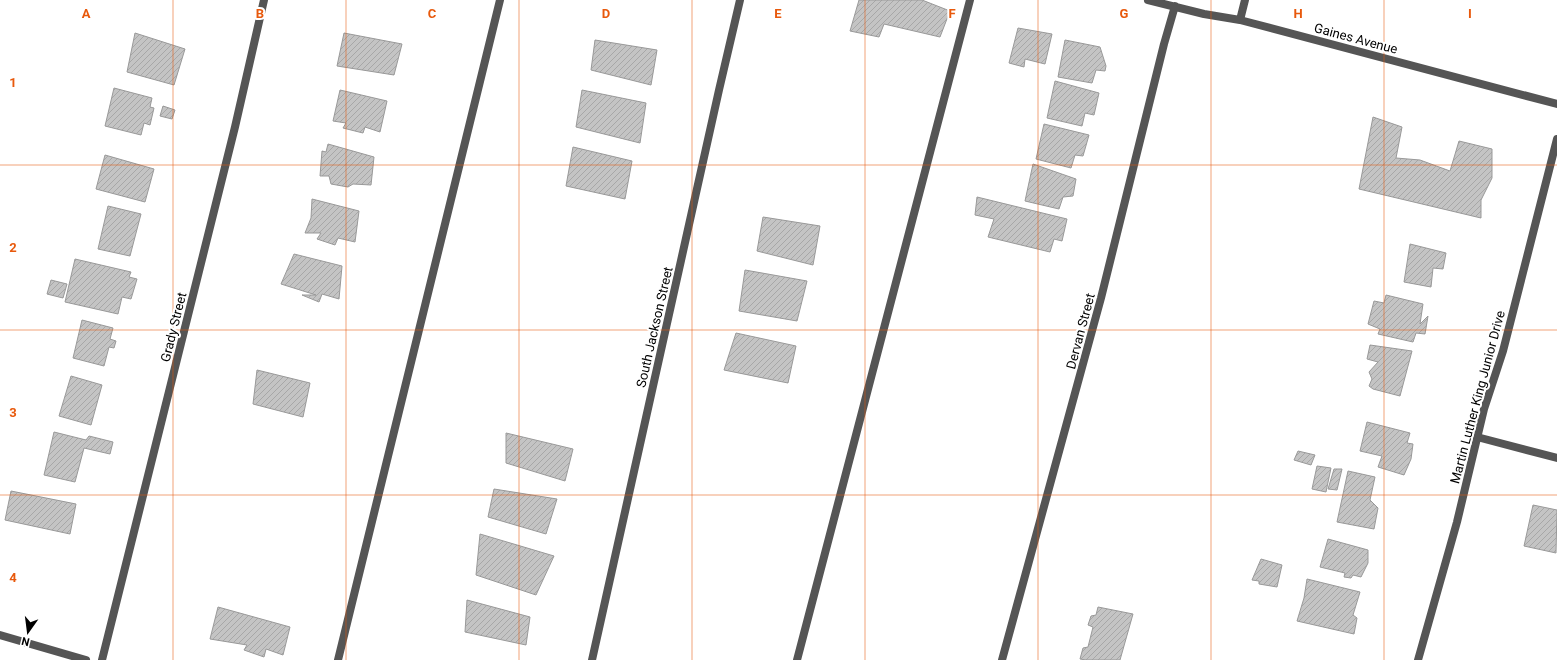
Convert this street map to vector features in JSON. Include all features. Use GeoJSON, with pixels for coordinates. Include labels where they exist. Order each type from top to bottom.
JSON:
{"type":"FeatureCollection","features":[{"type":"Feature","properties":{"kind":"street","name":"Grady Street"},"geometry":{"type":"LineString","coordinates":[[102,660],[235,127],[264,0]]}},
{"type":"Feature","properties":{"kind":"street"},"geometry":{"type":"LineString","coordinates":[[338,660],[500,0]]}},
{"type":"Feature","properties":{"kind":"street","name":"South Jackson Street"},"geometry":{"type":"LineString","coordinates":[[592,660],[718,90],[740,0]]}},
{"type":"Feature","properties":{"kind":"street"},"geometry":{"type":"LineString","coordinates":[[797,660],[970,0]]}},
{"type":"Feature","properties":{"kind":"street","name":"Gaines Avenue"},"geometry":{"type":"LineString","coordinates":[[1148,0],[1204,14],[1240,20],[1557,104]]}},
{"type":"Feature","properties":{"kind":"street"},"geometry":{"type":"LineString","coordinates":[[1240,20],[1245,0]]}},
{"type":"Feature","properties":{"kind":"street","name":"Dervan Street"},"geometry":{"type":"LineString","coordinates":[[1002,660],[1101,298],[1164,44],[1175,6]]}},
{"type":"Feature","properties":{"kind":"street","name":"Martin Luther King Junior Drive"},"geometry":{"type":"LineString","coordinates":[[1418,660],[1457,522],[1484,408],[1503,351],[1557,142]]}},
{"type":"Feature","properties":{"kind":"street"},"geometry":{"type":"LineString","coordinates":[[1477,438],[1557,458]]}},
{"type":"Feature","properties":{"kind":"street"},"geometry":{"type":"LineString","coordinates":[[0,634],[86,660]]}},
{"type":"Feature","properties":{"kind":"building"},"geometry":{"type":"Polygon","coordinates":[[[859,0],[922,0],[950,11],[940,37],[884,24],[879,37],[850,31],[859,0]]]}},
{"type":"Feature","properties":{"kind":"building"},"geometry":{"type":"Polygon","coordinates":[[[1018,28],[1052,34],[1045,64],[1025,59],[1024,67],[1009,63],[1018,28]]]}},
{"type":"Feature","properties":{"kind":"building"},"geometry":{"type":"Polygon","coordinates":[[[135,33],[185,49],[174,85],[127,72],[135,33]]]}},
{"type":"Feature","properties":{"kind":"building"},"geometry":{"type":"Polygon","coordinates":[[[344,33],[402,44],[394,75],[337,66],[344,33]]]}},
{"type":"Feature","properties":{"kind":"building"},"geometry":{"type":"Polygon","coordinates":[[[595,40],[657,50],[651,85],[591,70],[595,40]]]}},
{"type":"Feature","properties":{"kind":"building"},"geometry":{"type":"Polygon","coordinates":[[[1065,40],[1100,47],[1106,66],[1105,71],[1096,70],[1092,83],[1058,77],[1065,40]]]}},
{"type":"Feature","properties":{"kind":"building"},"geometry":{"type":"Polygon","coordinates":[[[1055,81],[1099,93],[1094,115],[1085,113],[1082,126],[1047,118],[1055,81]]]}},
{"type":"Feature","properties":{"kind":"building"},"geometry":{"type":"Polygon","coordinates":[[[114,88],[152,98],[150,107],[154,108],[150,125],[144,123],[141,135],[105,126],[114,88]]]}},
{"type":"Feature","properties":{"kind":"building"},"geometry":{"type":"Polygon","coordinates":[[[340,90],[387,101],[380,132],[365,127],[363,133],[343,128],[346,123],[333,121],[340,90]]]}},
{"type":"Feature","properties":{"kind":"building"},"geometry":{"type":"Polygon","coordinates":[[[582,90],[646,103],[640,143],[576,127],[582,90]]]}},
{"type":"Feature","properties":{"kind":"building"},"geometry":{"type":"Polygon","coordinates":[[[163,106],[175,110],[172,119],[160,116],[163,106]]]}},
{"type":"Feature","properties":{"kind":"building"},"geometry":{"type":"Polygon","coordinates":[[[1373,117],[1402,127],[1396,158],[1420,160],[1450,171],[1459,141],[1492,149],[1492,178],[1481,200],[1481,218],[1359,189],[1373,117]]]}},
{"type":"Feature","properties":{"kind":"building"},"geometry":{"type":"Polygon","coordinates":[[[1044,124],[1089,135],[1083,156],[1075,155],[1071,168],[1036,159],[1044,124]]]}},
{"type":"Feature","properties":{"kind":"building"},"geometry":{"type":"Polygon","coordinates":[[[328,144],[374,157],[371,185],[353,184],[348,187],[331,184],[329,176],[320,176],[322,151],[326,152],[328,144]]]}},
{"type":"Feature","properties":{"kind":"building"},"geometry":{"type":"Polygon","coordinates":[[[573,147],[632,161],[625,199],[566,186],[573,147]]]}},
{"type":"Feature","properties":{"kind":"building"},"geometry":{"type":"Polygon","coordinates":[[[105,155],[154,169],[145,202],[96,189],[105,155]]]}},
{"type":"Feature","properties":{"kind":"building"},"geometry":{"type":"Polygon","coordinates":[[[1033,164],[1076,179],[1073,196],[1063,197],[1059,209],[1025,201],[1033,164]]]}},
{"type":"Feature","properties":{"kind":"building"},"geometry":{"type":"Polygon","coordinates":[[[977,197],[1067,219],[1062,241],[1054,239],[1050,252],[988,237],[994,219],[975,215],[977,197]]]}},
{"type":"Feature","properties":{"kind":"building"},"geometry":{"type":"Polygon","coordinates":[[[312,199],[359,211],[355,242],[338,238],[335,245],[317,239],[321,233],[305,233],[311,218],[312,199]]]}},
{"type":"Feature","properties":{"kind":"building"},"geometry":{"type":"Polygon","coordinates":[[[108,206],[141,214],[130,256],[98,249],[108,206]]]}},
{"type":"Feature","properties":{"kind":"building"},"geometry":{"type":"Polygon","coordinates":[[[763,217],[820,226],[813,265],[757,251],[763,217]]]}},
{"type":"Feature","properties":{"kind":"building"},"geometry":{"type":"Polygon","coordinates":[[[1410,244],[1446,253],[1443,269],[1433,268],[1431,287],[1404,282],[1410,244]]]}},
{"type":"Feature","properties":{"kind":"building"},"geometry":{"type":"Polygon","coordinates":[[[294,254],[342,266],[339,299],[322,294],[319,302],[302,295],[316,295],[281,284],[294,254]]]}},
{"type":"Feature","properties":{"kind":"building"},"geometry":{"type":"Polygon","coordinates":[[[75,259],[131,272],[129,277],[137,279],[131,299],[122,297],[118,314],[65,302],[75,259]]]}},
{"type":"Feature","properties":{"kind":"building"},"geometry":{"type":"Polygon","coordinates":[[[745,270],[807,281],[797,321],[739,311],[745,270]]]}},
{"type":"Feature","properties":{"kind":"building"},"geometry":{"type":"Polygon","coordinates":[[[51,280],[67,284],[63,298],[47,294],[51,280]]]}},
{"type":"Feature","properties":{"kind":"building"},"geometry":{"type":"Polygon","coordinates":[[[1386,295],[1423,304],[1420,324],[1428,316],[1425,334],[1416,333],[1413,342],[1378,334],[1380,329],[1368,324],[1374,301],[1384,303],[1386,295]]]}},
{"type":"Feature","properties":{"kind":"building"},"geometry":{"type":"Polygon","coordinates":[[[82,320],[113,328],[110,339],[116,341],[114,348],[109,347],[104,366],[73,358],[82,320]]]}},
{"type":"Feature","properties":{"kind":"building"},"geometry":{"type":"Polygon","coordinates":[[[736,333],[796,346],[788,383],[724,370],[736,333]]]}},
{"type":"Feature","properties":{"kind":"building"},"geometry":{"type":"Polygon","coordinates":[[[1370,345],[1412,351],[1400,396],[1373,389],[1369,386],[1372,379],[1369,372],[1378,362],[1367,359],[1370,345]]]}},
{"type":"Feature","properties":{"kind":"building"},"geometry":{"type":"Polygon","coordinates":[[[257,370],[310,383],[303,417],[253,404],[257,370]]]}},
{"type":"Feature","properties":{"kind":"building"},"geometry":{"type":"Polygon","coordinates":[[[71,376],[102,385],[91,425],[59,416],[71,376]]]}},
{"type":"Feature","properties":{"kind":"building"},"geometry":{"type":"Polygon","coordinates":[[[1367,422],[1410,433],[1407,443],[1413,444],[1411,459],[1404,475],[1378,467],[1382,456],[1360,451],[1367,422]]]}},
{"type":"Feature","properties":{"kind":"building"},"geometry":{"type":"Polygon","coordinates":[[[54,432],[86,440],[89,436],[113,442],[110,454],[84,448],[75,482],[44,475],[54,432]]]}},
{"type":"Feature","properties":{"kind":"building"},"geometry":{"type":"Polygon","coordinates":[[[506,433],[573,449],[565,481],[506,463],[506,433]]]}},
{"type":"Feature","properties":{"kind":"building"},"geometry":{"type":"Polygon","coordinates":[[[1298,451],[1315,455],[1311,465],[1294,460],[1298,451]]]}},
{"type":"Feature","properties":{"kind":"building"},"geometry":{"type":"Polygon","coordinates":[[[1317,466],[1331,468],[1326,492],[1312,489],[1317,466]]]}},
{"type":"Feature","properties":{"kind":"building"},"geometry":{"type":"Polygon","coordinates":[[[1334,469],[1342,469],[1337,490],[1328,489],[1334,469]]]}},
{"type":"Feature","properties":{"kind":"building"},"geometry":{"type":"Polygon","coordinates":[[[1348,471],[1375,477],[1370,500],[1378,508],[1374,529],[1337,522],[1348,471]]]}},
{"type":"Feature","properties":{"kind":"building"},"geometry":{"type":"Polygon","coordinates":[[[494,489],[557,499],[546,534],[488,517],[494,489]]]}},
{"type":"Feature","properties":{"kind":"building"},"geometry":{"type":"Polygon","coordinates":[[[11,491],[76,504],[70,534],[5,520],[11,491]]]}},
{"type":"Feature","properties":{"kind":"building"},"geometry":{"type":"Polygon","coordinates":[[[1533,505],[1557,510],[1556,553],[1524,546],[1533,505]]]}},
{"type":"Feature","properties":{"kind":"building"},"geometry":{"type":"Polygon","coordinates":[[[480,534],[554,556],[536,595],[476,575],[480,534]]]}},
{"type":"Feature","properties":{"kind":"building"},"geometry":{"type":"Polygon","coordinates":[[[1328,539],[1368,550],[1368,563],[1361,577],[1353,575],[1351,578],[1344,577],[1345,573],[1320,567],[1328,539]]]}},
{"type":"Feature","properties":{"kind":"building"},"geometry":{"type":"Polygon","coordinates":[[[1261,559],[1282,565],[1277,587],[1259,584],[1259,581],[1252,580],[1261,559]]]}},
{"type":"Feature","properties":{"kind":"building"},"geometry":{"type":"Polygon","coordinates":[[[1307,579],[1360,592],[1353,615],[1357,618],[1354,634],[1297,621],[1304,598],[1307,579]]]}},
{"type":"Feature","properties":{"kind":"building"},"geometry":{"type":"Polygon","coordinates":[[[467,600],[530,617],[526,645],[465,632],[467,600]]]}},
{"type":"Feature","properties":{"kind":"building"},"geometry":{"type":"Polygon","coordinates":[[[218,607],[290,627],[283,655],[266,649],[264,657],[244,650],[247,645],[210,639],[218,607]]]}},
{"type":"Feature","properties":{"kind":"building"},"geometry":{"type":"Polygon","coordinates":[[[1098,607],[1133,614],[1120,660],[1080,659],[1083,648],[1088,647],[1093,627],[1088,625],[1091,616],[1096,615],[1098,607]]]}}]}
